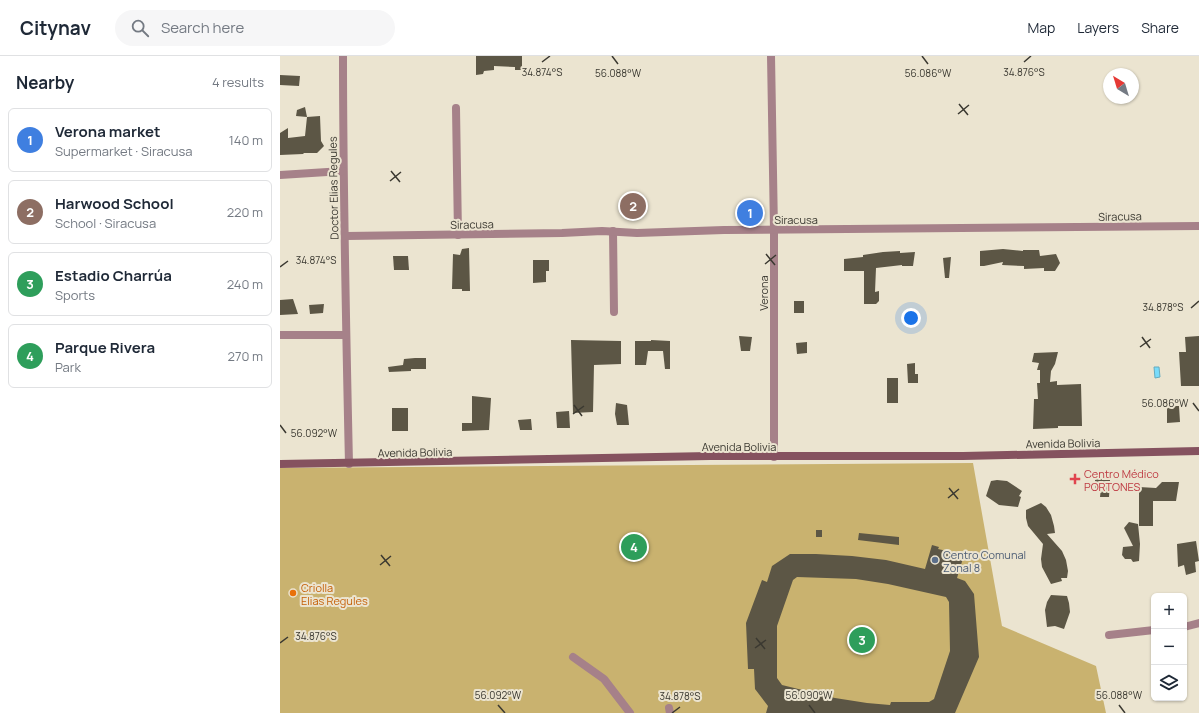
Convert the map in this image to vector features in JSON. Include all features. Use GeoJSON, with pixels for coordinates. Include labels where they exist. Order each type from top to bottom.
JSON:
{"type":"FeatureCollection","features":[{"type":"Feature","properties":{"kind":"street","name":"Doctor Elias Regules"},"geometry":{"type":"LineString","coordinates":[[343,56],[343,171],[346,236],[346,335],[349,464]]}},
{"type":"Feature","properties":{"kind":"street","name":"Verona"},"geometry":{"type":"LineString","coordinates":[[771,56],[774,230],[774,457]]}},
{"type":"Feature","properties":{"kind":"street"},"geometry":{"type":"LineString","coordinates":[[456,108],[458,235]]}},
{"type":"Feature","properties":{"kind":"street"},"geometry":{"type":"LineString","coordinates":[[280,175],[343,171]]}},
{"type":"Feature","properties":{"kind":"street","name":"Siracusa"},"geometry":{"type":"LineString","coordinates":[[346,236],[613,231],[637,233],[774,230],[1199,226]]}},
{"type":"Feature","properties":{"kind":"street"},"geometry":{"type":"LineString","coordinates":[[613,231],[614,312]]}},
{"type":"Feature","properties":{"kind":"street"},"geometry":{"type":"LineString","coordinates":[[280,336],[346,335]]}},
{"type":"Feature","properties":{"kind":"street","name":"Avenida Bolivia"},"geometry":{"type":"LineString","coordinates":[[280,464],[349,464],[710,456],[963,456],[1199,451]]}},
{"type":"Feature","properties":{"kind":"street"},"geometry":{"type":"LineString","coordinates":[[1187,626],[1199,623]]}},
{"type":"Feature","properties":{"kind":"street"},"geometry":{"type":"LineString","coordinates":[[1109,635],[1151,630]]}},
{"type":"Feature","properties":{"kind":"street"},"geometry":{"type":"LineString","coordinates":[[573,657],[604,679],[630,713]]}},
{"type":"Feature","properties":{"kind":"shaded area"},"geometry":{"type":"Polygon","coordinates":[[[973,463],[1002,626],[1096,666],[1106,713],[280,713],[280,468],[973,463]]]}},
{"type":"Feature","properties":{"kind":"water"},"geometry":{"type":"Polygon","coordinates":[[[1154,367],[1159,367],[1160,377],[1155,378],[1154,367]]]}},
{"type":"Feature","properties":{"kind":"building"},"geometry":{"type":"Polygon","coordinates":[[[476,56],[522,56],[522,70],[515,70],[515,67],[494,66],[494,70],[484,71],[483,74],[476,75],[476,56]]]}},
{"type":"Feature","properties":{"kind":"building"},"geometry":{"type":"Polygon","coordinates":[[[280,75],[300,76],[299,86],[280,85],[280,75]]]}},
{"type":"Feature","properties":{"kind":"building"},"geometry":{"type":"Polygon","coordinates":[[[305,107],[307,117],[296,116],[297,110],[305,107]]]}},
{"type":"Feature","properties":{"kind":"building"},"geometry":{"type":"Polygon","coordinates":[[[320,116],[321,141],[324,146],[317,153],[280,155],[280,133],[288,128],[288,138],[305,136],[307,117],[320,116]]]}},
{"type":"Feature","properties":{"kind":"building"},"geometry":{"type":"Polygon","coordinates":[[[469,248],[470,291],[452,289],[453,254],[460,255],[462,249],[469,248]]]}},
{"type":"Feature","properties":{"kind":"building"},"geometry":{"type":"Polygon","coordinates":[[[1003,249],[1023,251],[1039,250],[1040,256],[1056,254],[1060,263],[1055,271],[1044,271],[1044,268],[1024,269],[1024,266],[1002,265],[1003,262],[980,266],[980,251],[1003,249]]]}},
{"type":"Feature","properties":{"kind":"building"},"geometry":{"type":"Polygon","coordinates":[[[900,251],[900,253],[915,252],[913,266],[902,265],[876,268],[875,292],[879,291],[879,301],[876,304],[864,304],[864,271],[844,271],[844,259],[863,257],[863,255],[883,252],[900,251]]]}},
{"type":"Feature","properties":{"kind":"building"},"geometry":{"type":"Polygon","coordinates":[[[393,256],[408,256],[409,270],[394,270],[393,256]]]}},
{"type":"Feature","properties":{"kind":"building"},"geometry":{"type":"Polygon","coordinates":[[[951,257],[949,278],[945,278],[943,258],[951,257]]]}},
{"type":"Feature","properties":{"kind":"building"},"geometry":{"type":"Polygon","coordinates":[[[533,260],[549,260],[549,271],[546,271],[546,282],[533,283],[533,260]]]}},
{"type":"Feature","properties":{"kind":"building"},"geometry":{"type":"Polygon","coordinates":[[[293,299],[298,314],[280,315],[280,300],[293,299]]]}},
{"type":"Feature","properties":{"kind":"building"},"geometry":{"type":"Polygon","coordinates":[[[794,301],[804,301],[804,313],[794,313],[794,301]]]}},
{"type":"Feature","properties":{"kind":"building"},"geometry":{"type":"Polygon","coordinates":[[[324,304],[323,313],[310,314],[309,305],[324,304]]]}},
{"type":"Feature","properties":{"kind":"building"},"geometry":{"type":"Polygon","coordinates":[[[739,336],[752,337],[750,351],[741,351],[739,336]]]}},
{"type":"Feature","properties":{"kind":"building"},"geometry":{"type":"Polygon","coordinates":[[[1199,336],[1199,386],[1181,386],[1179,352],[1186,352],[1185,337],[1199,336]]]}},
{"type":"Feature","properties":{"kind":"building"},"geometry":{"type":"Polygon","coordinates":[[[571,340],[621,341],[621,364],[594,365],[593,412],[573,413],[571,340]]]}},
{"type":"Feature","properties":{"kind":"building"},"geometry":{"type":"Polygon","coordinates":[[[635,341],[670,341],[670,369],[665,369],[663,351],[648,351],[646,365],[635,365],[635,341]]]}},
{"type":"Feature","properties":{"kind":"building"},"geometry":{"type":"Polygon","coordinates":[[[807,342],[807,353],[797,354],[796,343],[807,342]]]}},
{"type":"Feature","properties":{"kind":"building"},"geometry":{"type":"Polygon","coordinates":[[[1058,352],[1055,364],[1051,371],[1050,382],[1057,381],[1057,385],[1081,384],[1082,426],[1058,426],[1058,428],[1033,429],[1034,399],[1038,399],[1037,383],[1040,383],[1040,370],[1037,370],[1039,363],[1032,362],[1034,353],[1058,352]]]}},
{"type":"Feature","properties":{"kind":"building"},"geometry":{"type":"Polygon","coordinates":[[[426,358],[426,369],[411,369],[411,371],[389,372],[388,367],[403,365],[404,359],[426,358]]]}},
{"type":"Feature","properties":{"kind":"building"},"geometry":{"type":"Polygon","coordinates":[[[915,363],[915,374],[918,374],[918,383],[908,383],[907,364],[915,363]]]}},
{"type":"Feature","properties":{"kind":"building"},"geometry":{"type":"Polygon","coordinates":[[[887,378],[898,378],[898,403],[887,403],[887,378]]]}},
{"type":"Feature","properties":{"kind":"building"},"geometry":{"type":"Polygon","coordinates":[[[472,396],[491,398],[489,430],[462,431],[462,423],[472,423],[472,396]]]}},
{"type":"Feature","properties":{"kind":"building"},"geometry":{"type":"Polygon","coordinates":[[[616,403],[627,405],[629,425],[617,425],[615,414],[616,403]]]}},
{"type":"Feature","properties":{"kind":"building"},"geometry":{"type":"Polygon","coordinates":[[[1167,406],[1179,406],[1180,422],[1167,423],[1167,406]]]}},
{"type":"Feature","properties":{"kind":"building"},"geometry":{"type":"Polygon","coordinates":[[[392,408],[408,408],[408,431],[392,431],[392,408]]]}},
{"type":"Feature","properties":{"kind":"building"},"geometry":{"type":"Polygon","coordinates":[[[569,411],[570,428],[557,428],[556,412],[569,411]]]}},
{"type":"Feature","properties":{"kind":"building"},"geometry":{"type":"Polygon","coordinates":[[[531,419],[532,430],[520,430],[518,420],[531,419]]]}},
{"type":"Feature","properties":{"kind":"building"},"geometry":{"type":"Polygon","coordinates":[[[1102,477],[1102,480],[1110,480],[1109,497],[1100,497],[1101,488],[1095,489],[1095,478],[1102,477]]]}},
{"type":"Feature","properties":{"kind":"building"},"geometry":{"type":"Polygon","coordinates":[[[991,481],[1007,481],[1022,491],[1019,496],[1021,497],[1018,507],[999,505],[986,496],[991,481]]]}},
{"type":"Feature","properties":{"kind":"building"},"geometry":{"type":"Polygon","coordinates":[[[1162,482],[1179,482],[1176,501],[1153,501],[1153,526],[1139,526],[1139,487],[1156,488],[1162,482]]]}},
{"type":"Feature","properties":{"kind":"building"},"geometry":{"type":"Polygon","coordinates":[[[1041,503],[1046,507],[1051,515],[1054,526],[1055,533],[1047,534],[1062,551],[1066,560],[1068,571],[1067,578],[1061,578],[1062,581],[1051,584],[1042,567],[1041,559],[1043,544],[1028,526],[1026,518],[1026,510],[1041,503]]]}},
{"type":"Feature","properties":{"kind":"building"},"geometry":{"type":"Polygon","coordinates":[[[1129,522],[1138,524],[1140,544],[1139,561],[1133,562],[1131,559],[1125,559],[1122,555],[1123,547],[1133,546],[1124,528],[1129,522]]]}},
{"type":"Feature","properties":{"kind":"building"},"geometry":{"type":"Polygon","coordinates":[[[816,530],[822,530],[822,537],[816,537],[816,530]]]}},
{"type":"Feature","properties":{"kind":"building"},"geometry":{"type":"Polygon","coordinates":[[[859,533],[899,537],[899,545],[858,540],[859,533]]]}},
{"type":"Feature","properties":{"kind":"building"},"geometry":{"type":"Polygon","coordinates":[[[1196,541],[1199,561],[1195,562],[1196,572],[1186,575],[1184,565],[1178,567],[1177,544],[1196,541]]]}},
{"type":"Feature","properties":{"kind":"building"},"geometry":{"type":"Polygon","coordinates":[[[932,545],[939,547],[938,549],[964,555],[957,578],[965,581],[974,594],[979,657],[955,713],[766,713],[768,706],[755,689],[754,669],[748,669],[746,623],[762,580],[767,582],[772,566],[790,554],[816,554],[886,560],[925,569],[932,545]],[[797,577],[793,580],[777,626],[777,678],[782,685],[835,698],[867,703],[890,705],[891,702],[929,702],[934,699],[950,651],[949,602],[946,597],[888,584],[856,579],[797,577]]]}},
{"type":"Feature","properties":{"kind":"building"},"geometry":{"type":"Polygon","coordinates":[[[1051,595],[1067,596],[1070,612],[1064,629],[1055,626],[1047,627],[1045,610],[1051,595]]]}},
{"type":"Feature","properties":{"kind":"place","name":"Harwood School"},"geometry":{"type":"Point","coordinates":[633,206]}},
{"type":"Feature","properties":{"kind":"place","name":"Verona market"},"geometry":{"type":"Point","coordinates":[750,213]}},
{"type":"Feature","properties":{"kind":"place","name":"Centro Médico PORTONES"},"geometry":{"type":"Point","coordinates":[1075,479]}},
{"type":"Feature","properties":{"kind":"place","name":"Parque Rivera"},"geometry":{"type":"Point","coordinates":[634,547]}},
{"type":"Feature","properties":{"kind":"place","name":"Centro Comunal Zonal 8"},"geometry":{"type":"Point","coordinates":[935,560]}},
{"type":"Feature","properties":{"kind":"place","name":"Criolla Elias Regules"},"geometry":{"type":"Point","coordinates":[293,593]}},
{"type":"Feature","properties":{"kind":"place","name":"Estadio Charrúa"},"geometry":{"type":"Point","coordinates":[862,640]}}]}
